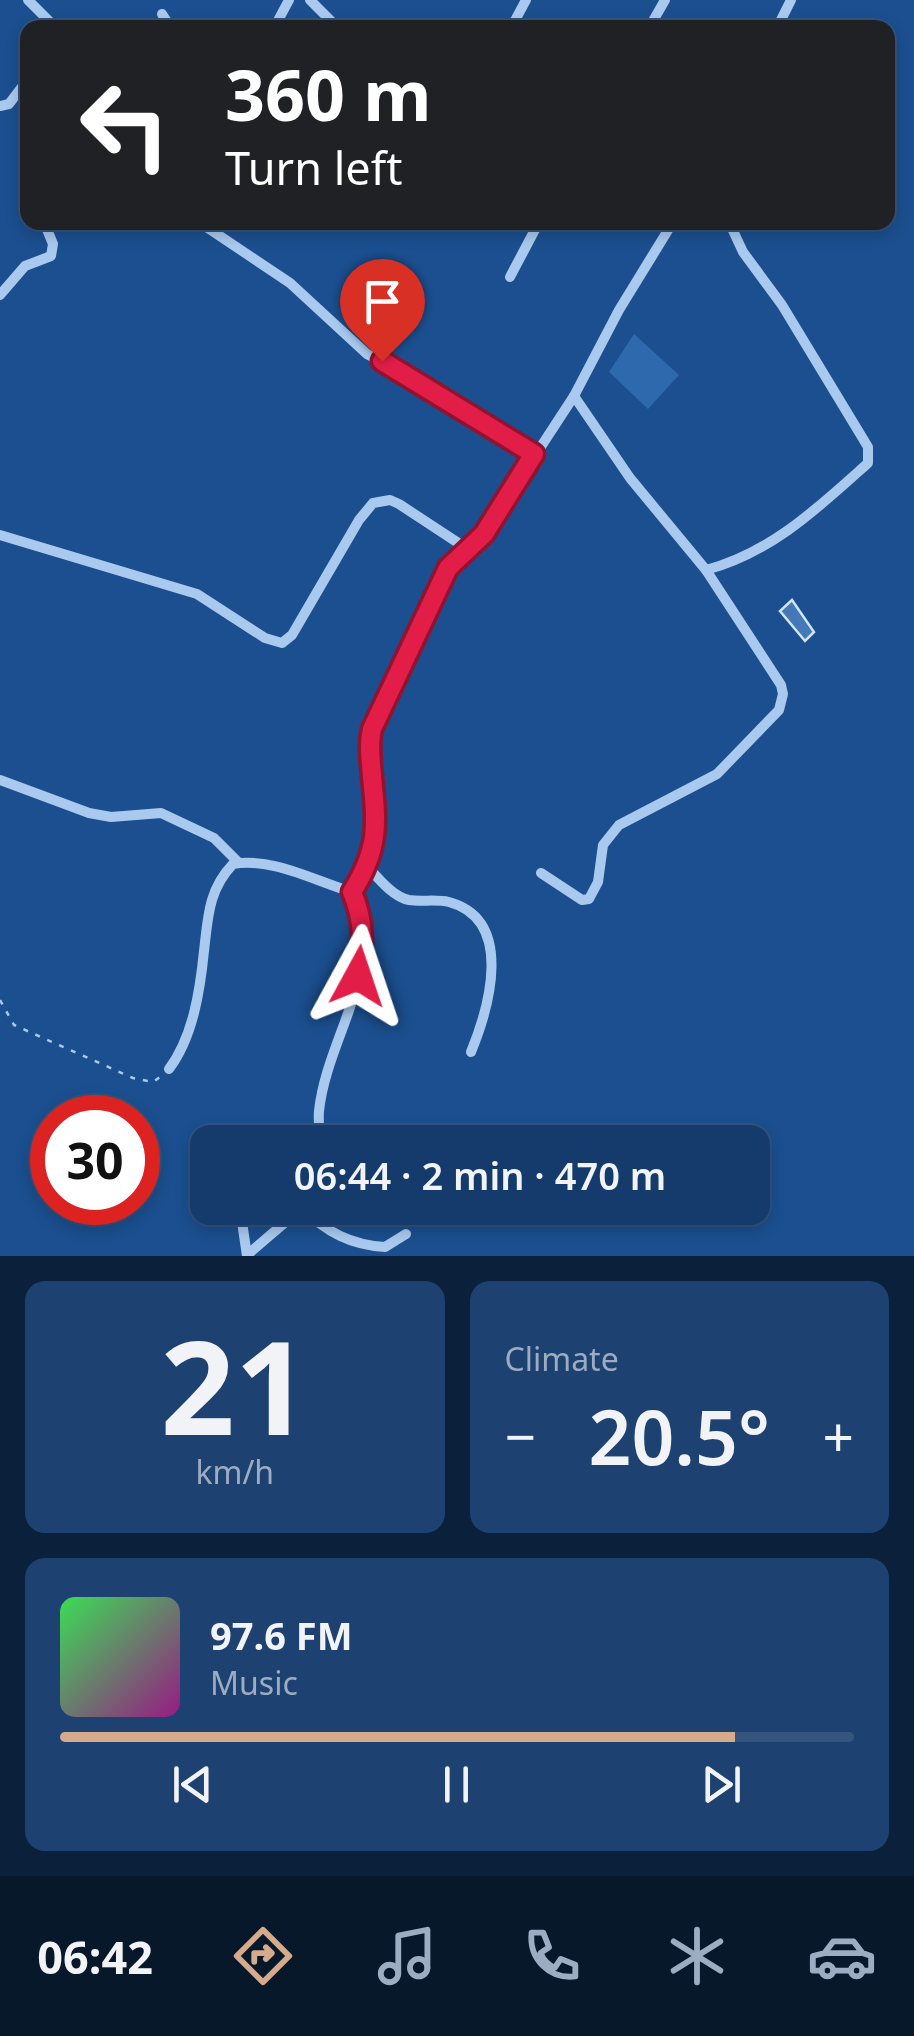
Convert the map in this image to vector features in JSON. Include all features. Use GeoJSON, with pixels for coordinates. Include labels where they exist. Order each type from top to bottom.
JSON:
{"type":"FeatureCollection","features":[{"type":"Feature","properties":{"kind":"street"},"geometry":{"type":"LineString","coordinates":[[28,0],[48,20]]}},
{"type":"Feature","properties":{"kind":"street"},"geometry":{"type":"LineString","coordinates":[[310,0],[329,20]]}},
{"type":"Feature","properties":{"kind":"street"},"geometry":{"type":"LineString","coordinates":[[162,14],[166,20]]}},
{"type":"Feature","properties":{"kind":"street"},"geometry":{"type":"LineString","coordinates":[[0,295],[25,266],[51,256],[53,244],[47,230]]}},
{"type":"Feature","properties":{"kind":"street"},"geometry":{"type":"LineString","coordinates":[[211,230],[290,283],[367,354],[420,382],[534,454]]}},
{"type":"Feature","properties":{"kind":"street"},"geometry":{"type":"LineString","coordinates":[[510,277],[535,230]]}},
{"type":"Feature","properties":{"kind":"street"},"geometry":{"type":"LineString","coordinates":[[352,892],[367,866],[377,827],[372,729],[446,572],[484,534],[574,396],[619,310],[668,230]]}},
{"type":"Feature","properties":{"kind":"street"},"geometry":{"type":"LineString","coordinates":[[706,570],[758,551],[782,535],[868,464],[870,455],[782,306],[743,252],[733,230]]}},
{"type":"Feature","properties":{"kind":"street"},"geometry":{"type":"LineString","coordinates":[[541,873],[582,900],[589,899],[598,882],[604,845],[619,825],[717,774],[779,710],[783,694],[781,684],[706,570],[630,478],[574,396]]}},
{"type":"Feature","properties":{"kind":"street"},"geometry":{"type":"LineString","coordinates":[[0,535],[196,594],[265,638],[282,643],[292,634],[366,508],[373,503],[390,500],[399,504],[468,550]]}},
{"type":"Feature","properties":{"kind":"street"},"geometry":{"type":"LineString","coordinates":[[0,780],[111,818],[160,814],[214,838],[238,863]]}},
{"type":"Feature","properties":{"kind":"street"},"geometry":{"type":"LineString","coordinates":[[168,1069],[180,1053],[197,1000],[210,904],[228,868],[238,863],[293,871],[352,892],[361,913],[362,954],[355,996],[322,1099],[319,1125]]}},
{"type":"Feature","properties":{"kind":"street"},"geometry":{"type":"LineString","coordinates":[[367,866],[400,897],[449,902],[469,911],[484,928],[491,983],[484,1021],[471,1052]]}},
{"type":"Feature","properties":{"kind":"street"},"geometry":{"type":"LineString","coordinates":[[243,1225],[247,1255]]}},
{"type":"Feature","properties":{"kind":"street"},"geometry":{"type":"LineString","coordinates":[[247,1255],[282,1225]]}},
{"type":"Feature","properties":{"kind":"street"},"geometry":{"type":"LineString","coordinates":[[319,1225],[350,1240],[385,1247],[406,1234]]}},
{"type":"Feature","properties":{"kind":"path"},"geometry":{"type":"LineString","coordinates":[[0,1000],[14,1024],[133,1078],[153,1082],[168,1069]]}},
{"type":"Feature","properties":{"kind":"shaded area"},"geometry":{"type":"Polygon","coordinates":[[[634,334],[679,375],[648,409],[609,372],[634,334]]]}},
{"type":"Feature","properties":{"kind":"building"},"geometry":{"type":"Polygon","coordinates":[[[792,600],[814,632],[805,641],[780,611],[792,600]]]}},
{"type":"Feature","properties":{"kind":"route"},"geometry":{"type":"LineString","coordinates":[[358,976],[363,929],[352,892],[367,866],[376,838],[372,729],[448,568],[484,534],[534,454],[382,361]]}}]}
